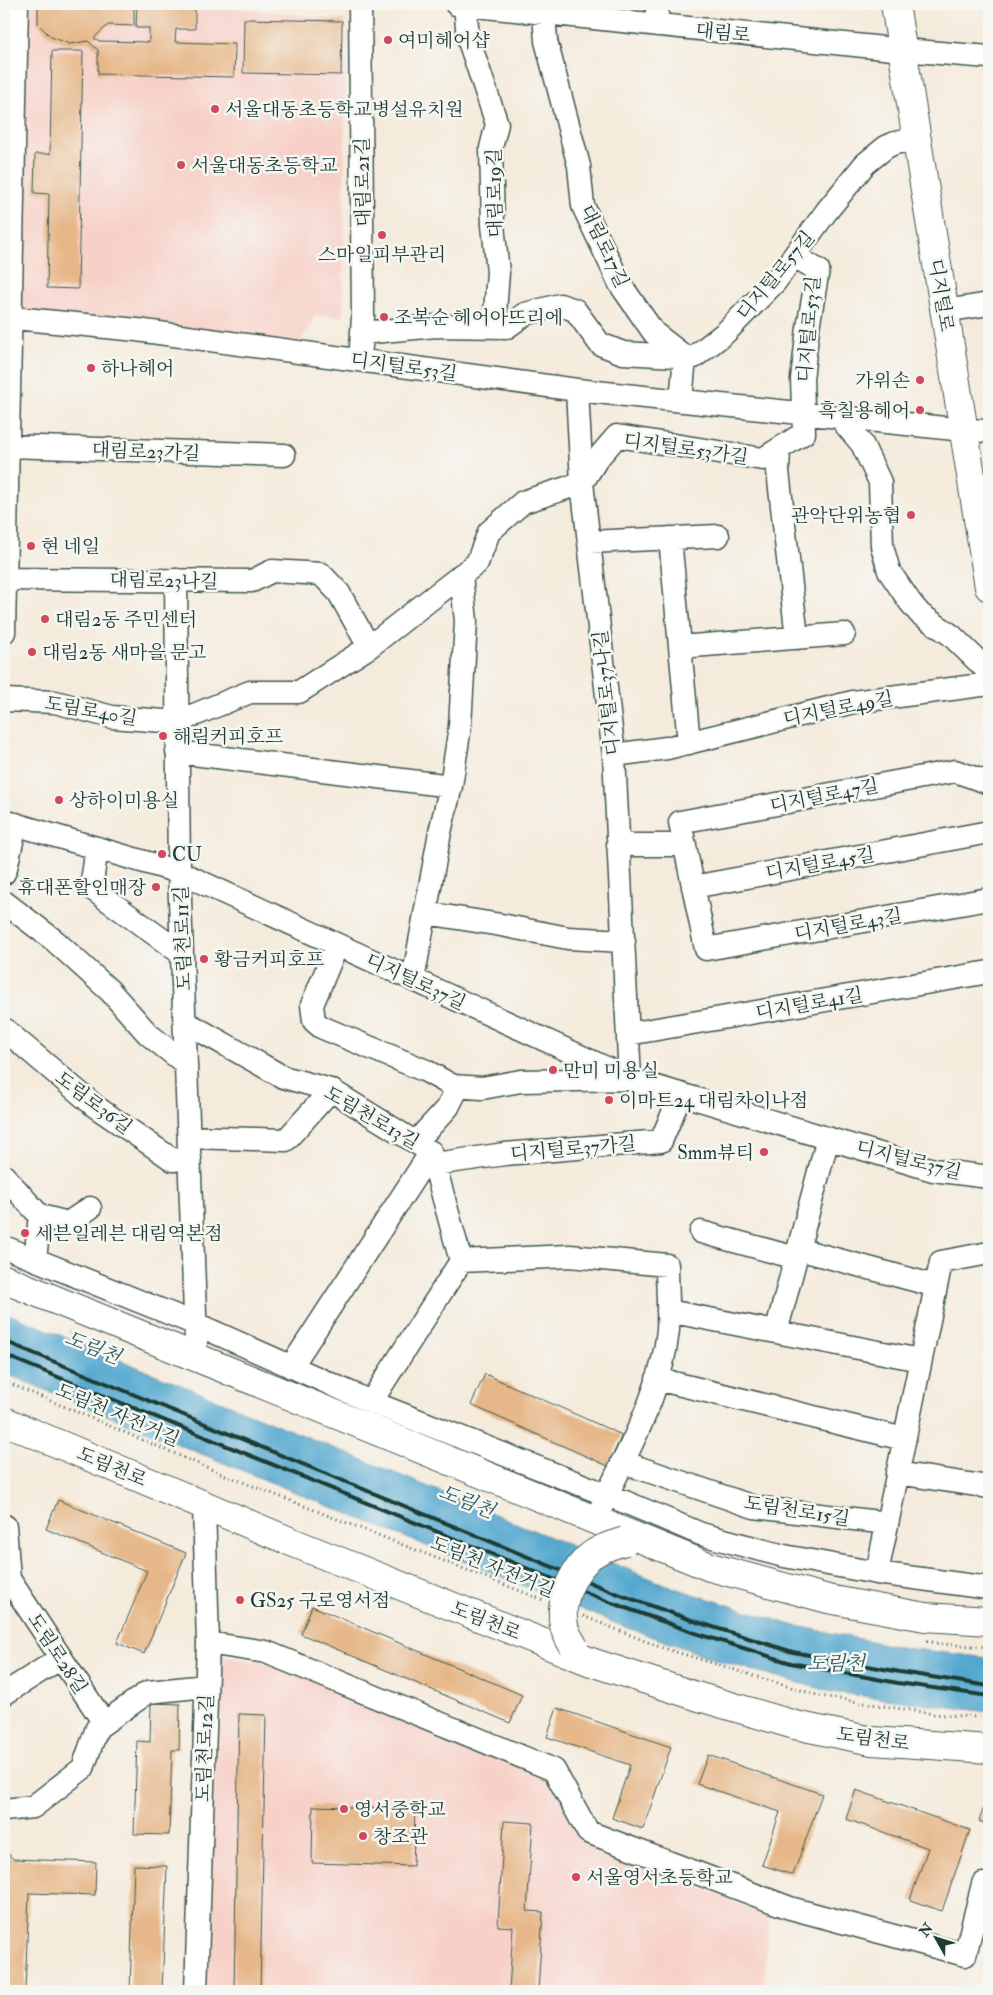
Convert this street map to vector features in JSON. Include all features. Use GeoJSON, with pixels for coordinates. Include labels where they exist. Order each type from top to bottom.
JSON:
{"type":"FeatureCollection","features":[{"type":"Feature","properties":{"kind":"main road","name":"디지털로"},"geometry":{"type":"LineString","coordinates":[[895,4],[944,310],[977,431],[989,587]]}},
{"type":"Feature","properties":{"kind":"main road"},"geometry":{"type":"LineString","coordinates":[[4,1280],[595,1520],[633,1540],[710,1567],[828,1599],[925,1616],[989,1621]]}},
{"type":"Feature","properties":{"kind":"main road","name":"도림천로"},"geometry":{"type":"LineString","coordinates":[[4,1421],[204,1505],[583,1655],[696,1696],[795,1725],[872,1741],[989,1749]]}},
{"type":"Feature","properties":{"kind":"main road"},"geometry":{"type":"LineString","coordinates":[[583,1655],[564,1628],[562,1609],[570,1582],[587,1558],[607,1546],[633,1540]]}},
{"type":"Feature","properties":{"kind":"street"},"geometry":{"type":"LineString","coordinates":[[4,632],[8,446],[7,317],[17,4]]}},
{"type":"Feature","properties":{"kind":"street","name":"대림로21길"},"geometry":{"type":"LineString","coordinates":[[360,4],[361,360]]}},
{"type":"Feature","properties":{"kind":"street","name":"대림로"},"geometry":{"type":"LineString","coordinates":[[460,4],[544,13],[657,14],[903,50],[989,57]]}},
{"type":"Feature","properties":{"kind":"street","name":"대림로19길"},"geometry":{"type":"LineString","coordinates":[[460,4],[468,38],[497,124],[491,148],[493,225],[498,272],[494,327]]}},
{"type":"Feature","properties":{"kind":"street","name":"대림로17길"},"geometry":{"type":"LineString","coordinates":[[544,13],[546,42],[580,166],[583,206],[620,284],[654,333],[685,357]]}},
{"type":"Feature","properties":{"kind":"street","name":"디지털로57길"},"geometry":{"type":"LineString","coordinates":[[362,333],[436,326],[508,327],[525,314],[560,305],[575,310],[600,344],[624,353],[694,357],[725,332],[775,282],[826,212],[865,164],[886,147],[895,143],[905,141],[917,143]]}},
{"type":"Feature","properties":{"kind":"street","name":"디지털로53길"},"geometry":{"type":"LineString","coordinates":[[794,256],[818,270],[802,379],[804,414]]}},
{"type":"Feature","properties":{"kind":"street"},"geometry":{"type":"LineString","coordinates":[[944,310],[989,304]]}},
{"type":"Feature","properties":{"kind":"street","name":"디지털로53길"},"geometry":{"type":"LineString","coordinates":[[7,317],[137,330],[577,390],[977,431]]}},
{"type":"Feature","properties":{"kind":"street"},"geometry":{"type":"LineString","coordinates":[[681,401],[685,357]]}},
{"type":"Feature","properties":{"kind":"street","name":"디지털로37나길"},"geometry":{"type":"LineString","coordinates":[[577,390],[582,483],[614,755],[630,1079]]}},
{"type":"Feature","properties":{"kind":"street","name":"디지털로53가길"},"geometry":{"type":"LineString","coordinates":[[582,483],[597,459],[617,436],[763,459],[804,433],[804,414]]}},
{"type":"Feature","properties":{"kind":"street"},"geometry":{"type":"LineString","coordinates":[[839,418],[862,444],[880,482],[882,546],[889,570],[920,614],[951,635],[989,672]]}},
{"type":"Feature","properties":{"kind":"street","name":"대림로23가길"},"geometry":{"type":"LineString","coordinates":[[8,446],[284,455]]}},
{"type":"Feature","properties":{"kind":"street"},"geometry":{"type":"LineString","coordinates":[[779,449],[778,471],[797,638]]}},
{"type":"Feature","properties":{"kind":"street","name":"도림로40길"},"geometry":{"type":"LineString","coordinates":[[4,700],[55,702],[112,717],[177,722],[250,692],[299,692],[369,647],[477,563],[489,532],[523,502],[582,483]]}},
{"type":"Feature","properties":{"kind":"street"},"geometry":{"type":"LineString","coordinates":[[589,542],[718,536]]}},
{"type":"Feature","properties":{"kind":"street"},"geometry":{"type":"LineString","coordinates":[[670,538],[689,743]]}},
{"type":"Feature","properties":{"kind":"street","name":"대림로23나길"},"geometry":{"type":"LineString","coordinates":[[5,579],[252,581],[272,571],[320,574],[338,593],[369,647]]}},
{"type":"Feature","properties":{"kind":"street"},"geometry":{"type":"LineString","coordinates":[[413,980],[440,832],[451,786],[460,726],[466,621],[461,575]]}},
{"type":"Feature","properties":{"kind":"street","name":"도림천로11길"},"geometry":{"type":"LineString","coordinates":[[176,580],[179,872],[196,1324],[194,1357]]}},
{"type":"Feature","properties":{"kind":"street"},"geometry":{"type":"LineString","coordinates":[[680,647],[844,634]]}},
{"type":"Feature","properties":{"kind":"street","name":"디지털로49길"},"geometry":{"type":"LineString","coordinates":[[614,755],[668,748],[853,702],[989,684]]}},
{"type":"Feature","properties":{"kind":"street"},"geometry":{"type":"LineString","coordinates":[[177,752],[451,786]]}},
{"type":"Feature","properties":{"kind":"street","name":"디지털로47길"},"geometry":{"type":"LineString","coordinates":[[685,845],[680,822],[955,771],[989,783]]}},
{"type":"Feature","properties":{"kind":"street"},"geometry":{"type":"LineString","coordinates":[[4,873],[10,822]]}},
{"type":"Feature","properties":{"kind":"street","name":"디지털로37길"},"geometry":{"type":"LineString","coordinates":[[10,822],[179,872],[630,1079],[933,1170],[989,1177]]}},
{"type":"Feature","properties":{"kind":"street","name":"디지털로45길"},"geometry":{"type":"LineString","coordinates":[[693,887],[989,832]]}},
{"type":"Feature","properties":{"kind":"street"},"geometry":{"type":"LineString","coordinates":[[618,845],[685,845],[693,887]]}},
{"type":"Feature","properties":{"kind":"street"},"geometry":{"type":"LineString","coordinates":[[97,848],[91,888],[182,954]]}},
{"type":"Feature","properties":{"kind":"street","name":"디지털로43길"},"geometry":{"type":"LineString","coordinates":[[693,887],[706,949],[989,899]]}},
{"type":"Feature","properties":{"kind":"street"},"geometry":{"type":"LineString","coordinates":[[4,902],[55,941],[110,991],[148,1034],[186,1064]]}},
{"type":"Feature","properties":{"kind":"street"},"geometry":{"type":"LineString","coordinates":[[426,913],[568,938],[624,941]]}},
{"type":"Feature","properties":{"kind":"street"},"geometry":{"type":"LineString","coordinates":[[337,945],[312,1005],[314,1021],[321,1027],[458,1087],[482,1088],[521,1081],[630,1079]]}},
{"type":"Feature","properties":{"kind":"street","name":"디지털로41길"},"geometry":{"type":"LineString","coordinates":[[628,1034],[989,972]]}},
{"type":"Feature","properties":{"kind":"street","name":"도림천로13길"},"geometry":{"type":"LineString","coordinates":[[185,1022],[284,1076],[331,1090],[427,1153],[461,1261]]}},
{"type":"Feature","properties":{"kind":"street","name":"도림로36길"},"geometry":{"type":"LineString","coordinates":[[4,1029],[96,1107],[173,1160],[189,1147]]}},
{"type":"Feature","properties":{"kind":"street"},"geometry":{"type":"LineString","coordinates":[[291,1367],[427,1153],[458,1087]]}},
{"type":"Feature","properties":{"kind":"street"},"geometry":{"type":"LineString","coordinates":[[189,1147],[286,1140],[331,1090]]}},
{"type":"Feature","properties":{"kind":"street","name":"디지털로37가길"},"geometry":{"type":"LineString","coordinates":[[427,1153],[506,1154],[662,1141],[680,1094]]}},
{"type":"Feature","properties":{"kind":"street"},"geometry":{"type":"LineString","coordinates":[[776,1332],[828,1138]]}},
{"type":"Feature","properties":{"kind":"street"},"geometry":{"type":"LineString","coordinates":[[4,1176],[40,1216],[68,1223],[90,1208]]}},
{"type":"Feature","properties":{"kind":"street"},"geometry":{"type":"LineString","coordinates":[[34,1259],[40,1216]]}},
{"type":"Feature","properties":{"kind":"street"},"geometry":{"type":"LineString","coordinates":[[701,1232],[936,1286]]}},
{"type":"Feature","properties":{"kind":"street"},"geometry":{"type":"LineString","coordinates":[[4,1247],[196,1324],[371,1402],[701,1534],[784,1556],[877,1573],[989,1588]]}},
{"type":"Feature","properties":{"kind":"street"},"geometry":{"type":"LineString","coordinates":[[877,1573],[941,1262],[989,1253]]}},
{"type":"Feature","properties":{"kind":"street"},"geometry":{"type":"LineString","coordinates":[[371,1402],[461,1261],[570,1256],[667,1265],[668,1330],[656,1379],[648,1406],[595,1520]]}},
{"type":"Feature","properties":{"kind":"street"},"geometry":{"type":"LineString","coordinates":[[668,1311],[920,1360]]}},
{"type":"Feature","properties":{"kind":"street"},"geometry":{"type":"LineString","coordinates":[[656,1379],[904,1439]]}},
{"type":"Feature","properties":{"kind":"street","name":"도림천로15길"},"geometry":{"type":"LineString","coordinates":[[622,1462],[754,1507],[887,1523]]}},
{"type":"Feature","properties":{"kind":"street"},"geometry":{"type":"LineString","coordinates":[[897,1473],[989,1487]]}},
{"type":"Feature","properties":{"kind":"street","name":"도림천로12길"},"geometry":{"type":"LineString","coordinates":[[196,1991],[208,1643],[204,1505]]}},
{"type":"Feature","properties":{"kind":"street","name":"도림로28길"},"geometry":{"type":"LineString","coordinates":[[4,1526],[9,1579],[104,1723]]}},
{"type":"Feature","properties":{"kind":"street"},"geometry":{"type":"LineString","coordinates":[[208,1643],[266,1652],[554,1770],[588,1832],[790,1908],[965,1955],[983,1884],[989,1885]]}},
{"type":"Feature","properties":{"kind":"street"},"geometry":{"type":"LineString","coordinates":[[4,1694],[61,1658]]}},
{"type":"Feature","properties":{"kind":"street"},"geometry":{"type":"LineString","coordinates":[[4,1810],[33,1806],[83,1768],[97,1728],[148,1692],[206,1686]]}},
{"type":"Feature","properties":{"kind":"path","name":"도림천 자전거길"},"geometry":{"type":"LineString","coordinates":[[4,1381],[220,1472],[543,1600]]}},
{"type":"Feature","properties":{"kind":"path"},"geometry":{"type":"LineString","coordinates":[[579,1615],[660,1647],[820,1696],[934,1714],[989,1718]]}},
{"type":"Feature","properties":{"kind":"shaded area","name":"서울대동초등학교"},"geometry":{"type":"Polygon","coordinates":[[[24,4],[197,4],[346,20],[343,317],[315,316],[299,343],[14,309],[24,4]]]}},
{"type":"Feature","properties":{"kind":"shaded area","name":"영서중학교"},"geometry":{"type":"Polygon","coordinates":[[[215,1655],[273,1664],[548,1777],[583,1839],[769,1916],[763,1991],[205,1991],[215,1655]]]}},
{"type":"Feature","properties":{"kind":"water","name":"도림천"},"geometry":{"type":"Polygon","coordinates":[[[4,1312],[671,1587],[792,1625],[904,1648],[989,1658],[989,1712],[832,1692],[723,1662],[617,1624],[4,1373],[4,1312]]]}},
{"type":"Feature","properties":{"kind":"building"},"geometry":{"type":"Polygon","coordinates":[[[38,4],[134,5],[134,26],[108,25],[94,38],[99,41],[149,42],[149,28],[136,28],[137,4],[195,5],[195,29],[176,29],[175,42],[235,44],[234,77],[98,74],[98,50],[88,41],[70,44],[51,37],[38,24],[38,4]]]}},
{"type":"Feature","properties":{"kind":"building"},"geometry":{"type":"Polygon","coordinates":[[[244,19],[342,21],[341,75],[243,73],[244,19]]]}},
{"type":"Feature","properties":{"kind":"building"},"geometry":{"type":"Polygon","coordinates":[[[52,51],[83,51],[78,289],[47,288],[49,194],[34,193],[35,154],[50,154],[52,51]]]}},
{"type":"Feature","properties":{"kind":"building"},"geometry":{"type":"Polygon","coordinates":[[[485,1374],[622,1435],[608,1466],[471,1405],[485,1374]]]}},
{"type":"Feature","properties":{"kind":"building"},"geometry":{"type":"Polygon","coordinates":[[[58,1500],[186,1553],[144,1654],[117,1643],[147,1571],[46,1529],[58,1500]]]}},
{"type":"Feature","properties":{"kind":"building"},"geometry":{"type":"Polygon","coordinates":[[[312,1606],[522,1695],[510,1723],[301,1634],[312,1606]]]}},
{"type":"Feature","properties":{"kind":"building"},"geometry":{"type":"Polygon","coordinates":[[[151,1703],[180,1704],[179,1750],[172,1750],[169,1835],[134,1834],[137,1741],[150,1742],[151,1703]]]}},
{"type":"Feature","properties":{"kind":"building"},"geometry":{"type":"Polygon","coordinates":[[[557,1708],[671,1747],[643,1829],[612,1818],[630,1765],[547,1737],[557,1708]]]}},
{"type":"Feature","properties":{"kind":"building"},"geometry":{"type":"Polygon","coordinates":[[[239,1714],[266,1715],[260,1991],[234,1991],[239,1714]]]}},
{"type":"Feature","properties":{"kind":"building"},"geometry":{"type":"Polygon","coordinates":[[[708,1755],[822,1794],[793,1875],[762,1865],[780,1812],[697,1784],[708,1755]]]}},
{"type":"Feature","properties":{"kind":"building"},"geometry":{"type":"Polygon","coordinates":[[[856,1790],[970,1830],[942,1911],[910,1900],[928,1848],[846,1819],[856,1790]]]}},
{"type":"Feature","properties":{"kind":"building"},"geometry":{"type":"Polygon","coordinates":[[[989,1793],[989,1825],[979,1821],[989,1793]]]}},
{"type":"Feature","properties":{"kind":"building","name":"창조관"},"geometry":{"type":"Polygon","coordinates":[[[313,1806],[415,1809],[413,1866],[312,1863],[313,1806]]]}},
{"type":"Feature","properties":{"kind":"building"},"geometry":{"type":"Polygon","coordinates":[[[504,1821],[533,1823],[527,1911],[543,1912],[538,1991],[509,1991],[513,1927],[498,1926],[504,1821]]]}},
{"type":"Feature","properties":{"kind":"building"},"geometry":{"type":"Polygon","coordinates":[[[4,1849],[13,1859],[96,1862],[95,1895],[29,1893],[25,1991],[4,1991],[4,1849]]]}},
{"type":"Feature","properties":{"kind":"building"},"geometry":{"type":"Polygon","coordinates":[[[134,1865],[167,1866],[162,1991],[130,1991],[134,1865]]]}},
{"type":"Feature","properties":{"kind":"railway"},"geometry":{"type":"LineString","coordinates":[[4,1341],[618,1594],[697,1622],[793,1652],[989,1686]]}},
{"type":"Feature","properties":{"kind":"railway"},"geometry":{"type":"LineString","coordinates":[[4,1355],[612,1603],[695,1633],[791,1663],[898,1683],[989,1696]]}},
{"type":"Feature","properties":{"kind":"place","name":"여미헤어샵"},"geometry":{"type":"Point","coordinates":[388,40]}},
{"type":"Feature","properties":{"kind":"place","name":"서울대동초등학교병설유치원"},"geometry":{"type":"Point","coordinates":[215,109]}},
{"type":"Feature","properties":{"kind":"place","name":"서울대동초등학교"},"geometry":{"type":"Point","coordinates":[181,165]}},
{"type":"Feature","properties":{"kind":"place","name":"스마일피부관리"},"geometry":{"type":"Point","coordinates":[382,235]}},
{"type":"Feature","properties":{"kind":"place","name":"조복순 헤어아뜨리에"},"geometry":{"type":"Point","coordinates":[384,317]}},
{"type":"Feature","properties":{"kind":"place","name":"하나헤어"},"geometry":{"type":"Point","coordinates":[91,368]}},
{"type":"Feature","properties":{"kind":"place","name":"가위손"},"geometry":{"type":"Point","coordinates":[920,380]}},
{"type":"Feature","properties":{"kind":"place","name":"흑칠용헤어"},"geometry":{"type":"Point","coordinates":[920,410]}},
{"type":"Feature","properties":{"kind":"place","name":"관악단위농협"},"geometry":{"type":"Point","coordinates":[911,515]}},
{"type":"Feature","properties":{"kind":"place","name":"현 네일"},"geometry":{"type":"Point","coordinates":[31,546]}},
{"type":"Feature","properties":{"kind":"place","name":"대림2동 주민센터"},"geometry":{"type":"Point","coordinates":[45,619]}},
{"type":"Feature","properties":{"kind":"place","name":"대림2동 새마을 문고"},"geometry":{"type":"Point","coordinates":[32,652]}},
{"type":"Feature","properties":{"kind":"place","name":"해림커피호프"},"geometry":{"type":"Point","coordinates":[163,736]}},
{"type":"Feature","properties":{"kind":"place","name":"상하이미용실"},"geometry":{"type":"Point","coordinates":[59,800]}},
{"type":"Feature","properties":{"kind":"place","name":"CU"},"geometry":{"type":"Point","coordinates":[162,854]}},
{"type":"Feature","properties":{"kind":"place","name":"휴대폰할인매장"},"geometry":{"type":"Point","coordinates":[156,887]}},
{"type":"Feature","properties":{"kind":"place","name":"황금커피호프"},"geometry":{"type":"Point","coordinates":[204,959]}},
{"type":"Feature","properties":{"kind":"place","name":"만미 미용실"},"geometry":{"type":"Point","coordinates":[553,1070]}},
{"type":"Feature","properties":{"kind":"place","name":"이마트24 대림차이나점"},"geometry":{"type":"Point","coordinates":[609,1100]}},
{"type":"Feature","properties":{"kind":"place","name":"Smm뷰티"},"geometry":{"type":"Point","coordinates":[764,1152]}},
{"type":"Feature","properties":{"kind":"place","name":"세븐일레븐 대림역본점"},"geometry":{"type":"Point","coordinates":[25,1233]}},
{"type":"Feature","properties":{"kind":"place","name":"GS25 구로영서점"},"geometry":{"type":"Point","coordinates":[240,1600]}},
{"type":"Feature","properties":{"kind":"place","name":"영서중학교"},"geometry":{"type":"Point","coordinates":[344,1809]}},
{"type":"Feature","properties":{"kind":"place","name":"창조관"},"geometry":{"type":"Point","coordinates":[363,1836]}},
{"type":"Feature","properties":{"kind":"place","name":"서울영서초등학교"},"geometry":{"type":"Point","coordinates":[576,1877]}}]}
